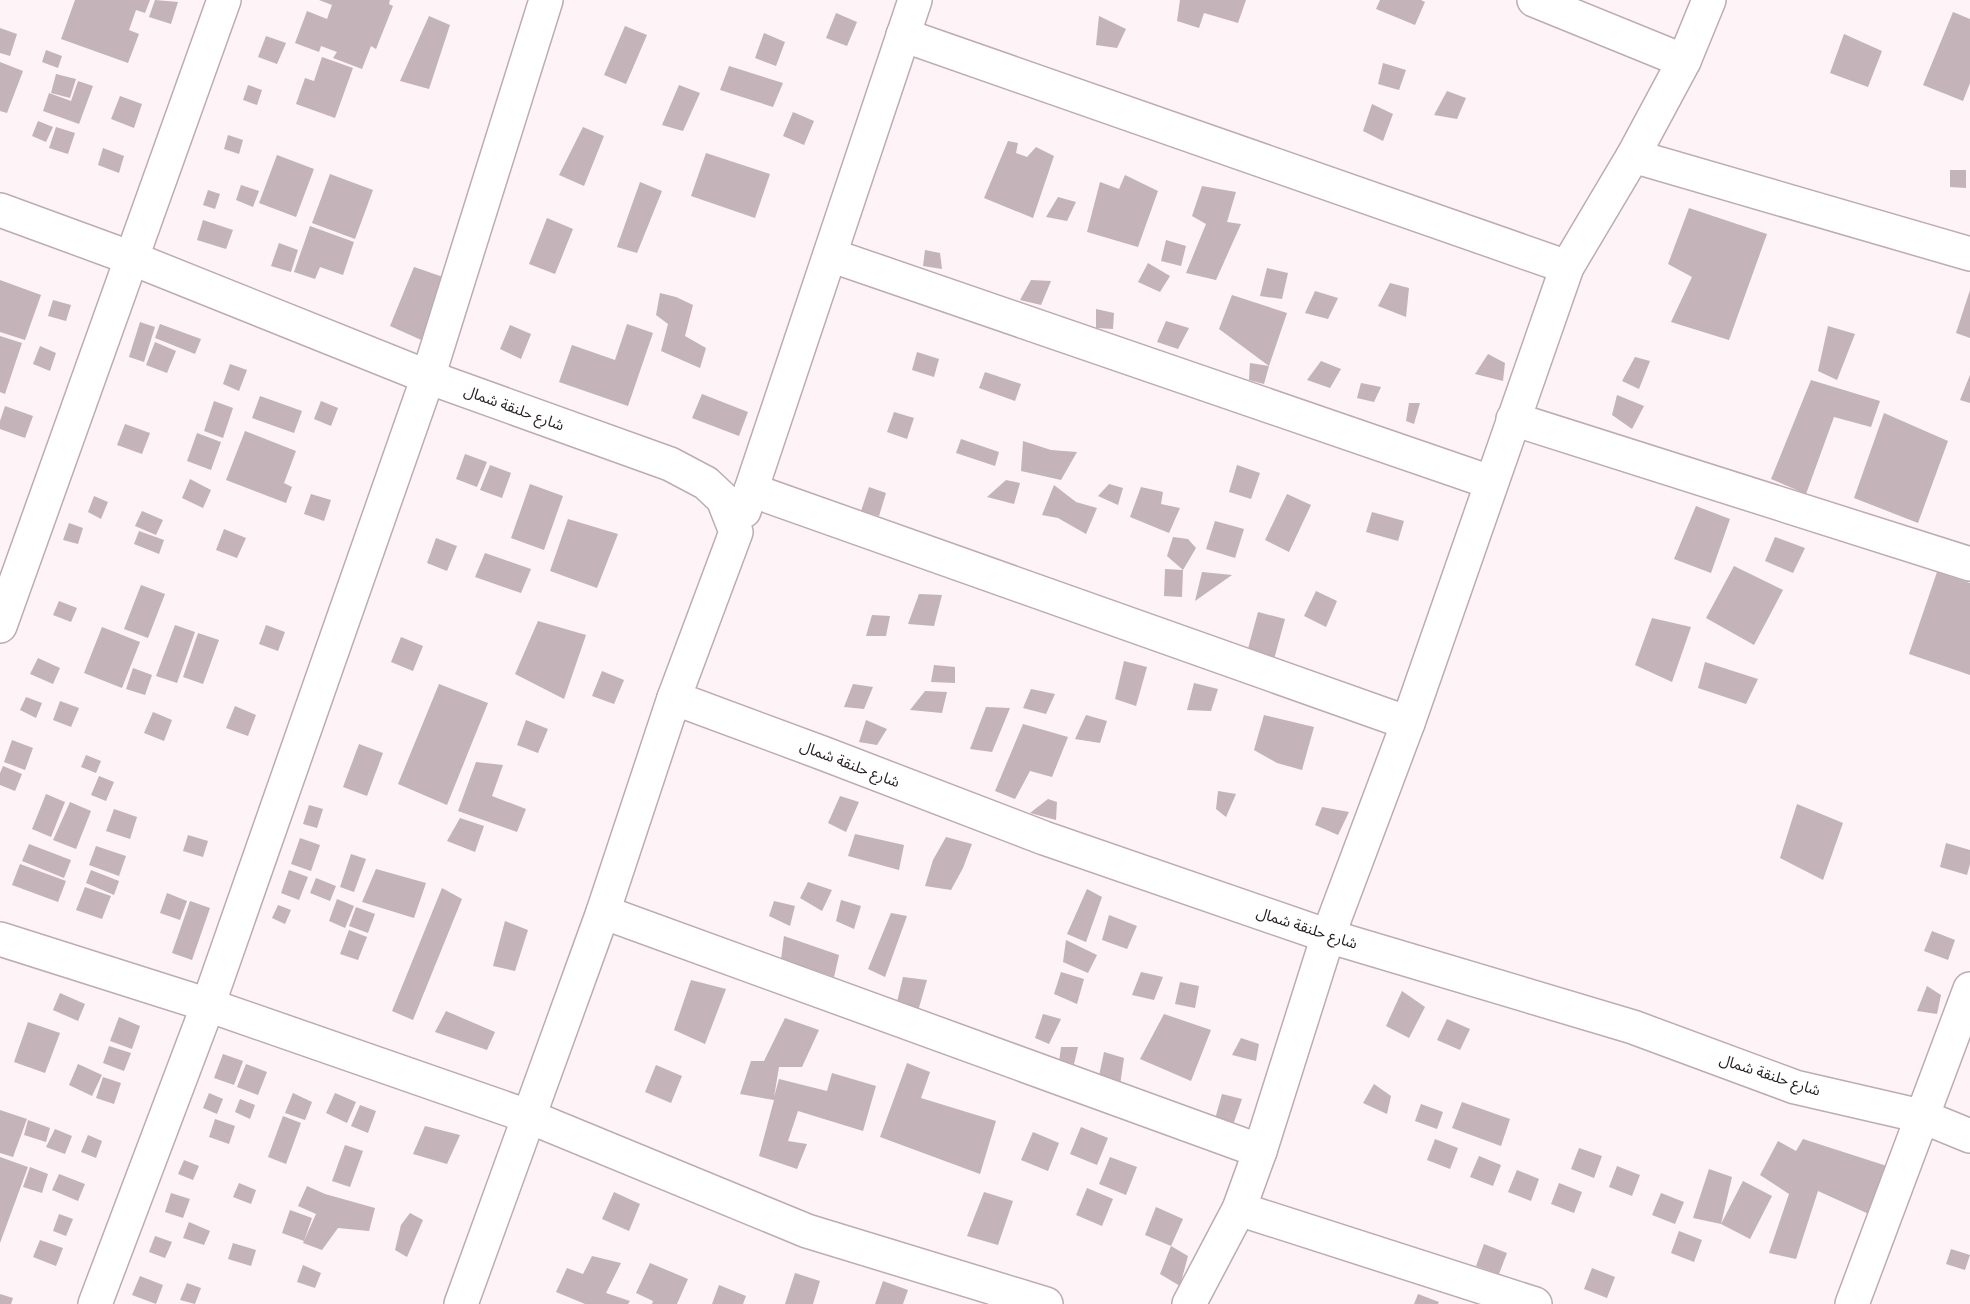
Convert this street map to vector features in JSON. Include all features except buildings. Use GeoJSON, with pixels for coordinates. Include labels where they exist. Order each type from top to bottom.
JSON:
{"type":"FeatureCollection","features":[{"type":"Feature","properties":{"kind":"street"},"geometry":{"type":"LineString","coordinates":[[0,626],[8,580],[131,258],[224,0]]}},
{"type":"Feature","properties":{"kind":"street"},"geometry":{"type":"LineString","coordinates":[[95,1304],[208,1005],[428,377],[546,0]]}},
{"type":"Feature","properties":{"kind":"street"},"geometry":{"type":"LineString","coordinates":[[461,1304],[603,912],[674,698],[751,489],[915,0]]}},
{"type":"Feature","properties":{"kind":"street"},"geometry":{"type":"LineString","coordinates":[[1534,0],[1684,62]]}},
{"type":"Feature","properties":{"kind":"street"},"geometry":{"type":"LineString","coordinates":[[1189,1304],[1239,1209],[1260,1151],[1328,936],[1408,723],[1490,482],[1567,267],[1633,156],[1684,62],[1709,0]]}},
{"type":"Feature","properties":{"kind":"street"},"geometry":{"type":"LineString","coordinates":[[903,35],[1567,267]]}},
{"type":"Feature","properties":{"kind":"street"},"geometry":{"type":"LineString","coordinates":[[1633,156],[1970,254]]}},
{"type":"Feature","properties":{"kind":"street","name":"شارع حلنقة شمال"},"geometry":{"type":"LineString","coordinates":[[0,210],[131,258],[428,377],[670,464],[706,483],[723,499],[736,532]]}},
{"type":"Feature","properties":{"kind":"street"},"geometry":{"type":"LineString","coordinates":[[830,255],[1490,482]]}},
{"type":"Feature","properties":{"kind":"street"},"geometry":{"type":"LineString","coordinates":[[1513,420],[1970,564]]}},
{"type":"Feature","properties":{"kind":"street"},"geometry":{"type":"LineString","coordinates":[[751,489],[1408,723]]}},
{"type":"Feature","properties":{"kind":"street","name":"شارع حلنقة شمال"},"geometry":{"type":"LineString","coordinates":[[674,698],[1044,838],[1328,936],[1633,1027],[1795,1087],[1921,1116],[1970,1136]]}},
{"type":"Feature","properties":{"kind":"street"},"geometry":{"type":"LineString","coordinates":[[603,912],[1260,1151]]}},
{"type":"Feature","properties":{"kind":"street"},"geometry":{"type":"LineString","coordinates":[[0,939],[208,1005],[530,1117],[807,1232],[1046,1304]]}},
{"type":"Feature","properties":{"kind":"street"},"geometry":{"type":"LineString","coordinates":[[1852,1304],[1970,989]]}},
{"type":"Feature","properties":{"kind":"street"},"geometry":{"type":"LineString","coordinates":[[1239,1209],[1535,1304]]}}]}
